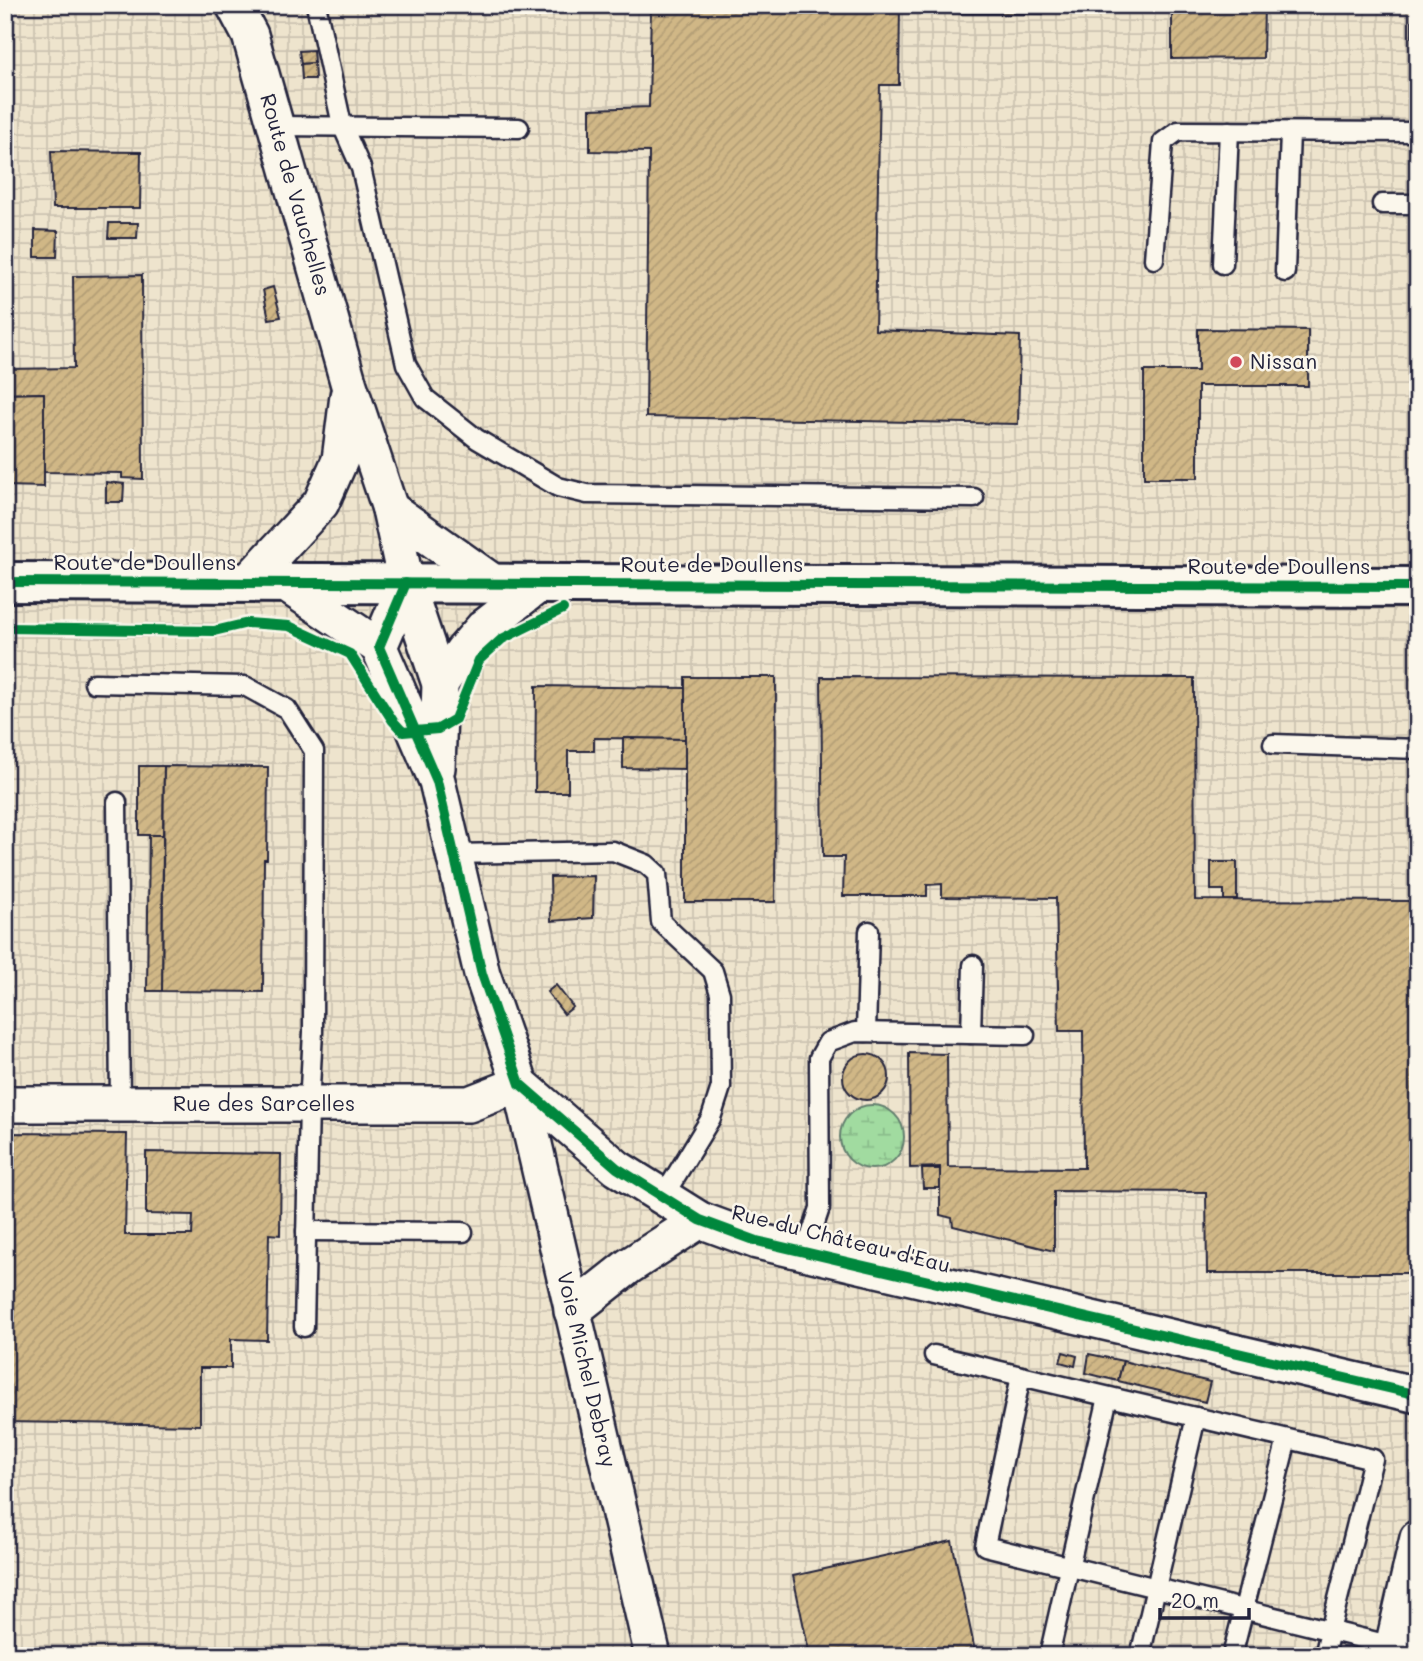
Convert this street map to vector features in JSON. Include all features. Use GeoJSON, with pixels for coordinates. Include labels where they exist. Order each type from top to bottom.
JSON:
{"type":"FeatureCollection","features":[{"type":"Feature","properties":{"kind":"street","name":"Route de Vauchelles"},"geometry":{"type":"LineString","coordinates":[[234,5],[250,35],[349,385],[390,509],[406,583]]}},
{"type":"Feature","properties":{"kind":"street","name":"Route de Vauchelles"},"geometry":{"type":"LineString","coordinates":[[266,583],[321,503],[340,460],[349,385]]}},
{"type":"Feature","properties":{"kind":"street"},"geometry":{"type":"LineString","coordinates":[[390,509],[494,583]]}},
{"type":"Feature","properties":{"kind":"street","name":"Route de Doullens"},"geometry":{"type":"LineString","coordinates":[[5,582],[1418,586]]}},
{"type":"Feature","properties":{"kind":"street"},"geometry":{"type":"LineString","coordinates":[[266,583],[379,647],[437,781],[482,974],[520,1084]]}},
{"type":"Feature","properties":{"kind":"street"},"geometry":{"type":"LineString","coordinates":[[379,647],[406,583]]}},
{"type":"Feature","properties":{"kind":"street"},"geometry":{"type":"LineString","coordinates":[[406,583],[440,684],[437,781]]}},
{"type":"Feature","properties":{"kind":"street"},"geometry":{"type":"LineString","coordinates":[[440,684],[483,628],[541,583]]}},
{"type":"Feature","properties":{"kind":"street","name":"Rue des Sarcelles"},"geometry":{"type":"LineString","coordinates":[[5,1104],[469,1104],[520,1084]]}},
{"type":"Feature","properties":{"kind":"street","name":"Rue du Château d'Eau"},"geometry":{"type":"LineString","coordinates":[[520,1084],[617,1168],[700,1220],[757,1241],[1418,1395]]}},
{"type":"Feature","properties":{"kind":"street","name":"Voie Michel Debray"},"geometry":{"type":"LineString","coordinates":[[520,1084],[653,1656]]}},
{"type":"Feature","properties":{"kind":"street"},"geometry":{"type":"LineString","coordinates":[[572,1311],[629,1266],[700,1220]]}},
{"type":"Feature","properties":{"kind":"street"},"geometry":{"type":"LineString","coordinates":[[1392,1651],[1418,1538]]}},
{"type":"Feature","properties":{"kind":"lane"},"geometry":{"type":"LineString","coordinates":[[316,5],[342,125],[361,168],[406,364],[425,398],[477,439],[558,487],[587,494],[974,498]]}},
{"type":"Feature","properties":{"kind":"lane"},"geometry":{"type":"LineString","coordinates":[[275,126],[519,128]]}},
{"type":"Feature","properties":{"kind":"lane"},"geometry":{"type":"LineString","coordinates":[[1154,259],[1163,142],[1178,131],[1418,132]]}},
{"type":"Feature","properties":{"kind":"lane"},"geometry":{"type":"LineString","coordinates":[[1223,264],[1228,131]]}},
{"type":"Feature","properties":{"kind":"lane"},"geometry":{"type":"LineString","coordinates":[[1285,272],[1290,132]]}},
{"type":"Feature","properties":{"kind":"lane"},"geometry":{"type":"LineString","coordinates":[[1382,204],[1418,204]]}},
{"type":"Feature","properties":{"kind":"lane"},"geometry":{"type":"LineString","coordinates":[[94,682],[245,686],[287,709],[314,751],[313,1032],[304,1327]]}},
{"type":"Feature","properties":{"kind":"lane"},"geometry":{"type":"LineString","coordinates":[[1273,744],[1418,748]]}},
{"type":"Feature","properties":{"kind":"lane"},"geometry":{"type":"LineString","coordinates":[[117,802],[120,1104]]}},
{"type":"Feature","properties":{"kind":"lane"},"geometry":{"type":"LineString","coordinates":[[454,854],[613,851],[646,864],[657,874],[661,922],[713,971],[720,994],[721,1087],[711,1118],[663,1197]]}},
{"type":"Feature","properties":{"kind":"lane"},"geometry":{"type":"LineString","coordinates":[[866,1032],[869,931]]}},
{"type":"Feature","properties":{"kind":"lane"},"geometry":{"type":"LineString","coordinates":[[971,1034],[973,965]]}},
{"type":"Feature","properties":{"kind":"lane"},"geometry":{"type":"LineString","coordinates":[[805,1253],[820,1208],[819,1058],[828,1042],[855,1032],[1025,1035]]}},
{"type":"Feature","properties":{"kind":"lane"},"geometry":{"type":"LineString","coordinates":[[306,1231],[463,1231]]}},
{"type":"Feature","properties":{"kind":"lane"},"geometry":{"type":"LineString","coordinates":[[934,1355],[1373,1459],[1324,1656]]}},
{"type":"Feature","properties":{"kind":"lane"},"geometry":{"type":"LineString","coordinates":[[1021,1376],[985,1546],[1330,1631],[1392,1651]]}},
{"type":"Feature","properties":{"kind":"lane"},"geometry":{"type":"LineString","coordinates":[[1049,1656],[1108,1397]]}},
{"type":"Feature","properties":{"kind":"lane"},"geometry":{"type":"LineString","coordinates":[[1140,1656],[1196,1417]]}},
{"type":"Feature","properties":{"kind":"lane"},"geometry":{"type":"LineString","coordinates":[[1232,1656],[1287,1439]]}},
{"type":"Feature","properties":{"kind":"path"},"geometry":{"type":"LineString","coordinates":[[5,628],[214,631],[247,623],[289,626],[302,632]]}},
{"type":"Feature","properties":{"kind":"shaded area"},"geometry":{"type":"Polygon","coordinates":[[[5,5],[1418,5],[1418,1656],[5,1656],[5,5]]]}},
{"type":"Feature","properties":{"kind":"green space"},"geometry":{"type":"Polygon","coordinates":[[[866,1105],[878,1105],[895,1114],[902,1125],[902,1149],[895,1160],[878,1169],[866,1169],[854,1164],[845,1155],[840,1143],[840,1131],[845,1119],[854,1110],[866,1105]]]}},
{"type":"Feature","properties":{"kind":"building"},"geometry":{"type":"Polygon","coordinates":[[[651,5],[900,5],[899,85],[880,85],[875,330],[1020,336],[1018,424],[646,417],[649,152],[590,151],[590,109],[649,107],[651,5]]]}},
{"type":"Feature","properties":{"kind":"building"},"geometry":{"type":"Polygon","coordinates":[[[932,5],[1043,5],[1043,14],[932,13],[932,5]]]}},
{"type":"Feature","properties":{"kind":"building"},"geometry":{"type":"Polygon","coordinates":[[[1172,5],[1264,5],[1263,58],[1172,59],[1172,5]]]}},
{"type":"Feature","properties":{"kind":"building"},"geometry":{"type":"Polygon","coordinates":[[[1412,9],[1418,9],[1418,64],[1412,64],[1412,9]]]}},
{"type":"Feature","properties":{"kind":"building"},"geometry":{"type":"Polygon","coordinates":[[[313,50],[314,63],[301,64],[299,51],[313,50]]]}},
{"type":"Feature","properties":{"kind":"building"},"geometry":{"type":"Polygon","coordinates":[[[314,63],[315,79],[302,79],[301,64],[314,63]]]}},
{"type":"Feature","properties":{"kind":"building"},"geometry":{"type":"Polygon","coordinates":[[[51,151],[141,152],[140,208],[53,208],[51,151]]]}},
{"type":"Feature","properties":{"kind":"building"},"geometry":{"type":"Polygon","coordinates":[[[109,223],[138,223],[137,238],[108,238],[109,223]]]}},
{"type":"Feature","properties":{"kind":"building"},"geometry":{"type":"Polygon","coordinates":[[[35,230],[58,231],[57,257],[35,257],[35,230]]]}},
{"type":"Feature","properties":{"kind":"building"},"geometry":{"type":"Polygon","coordinates":[[[142,275],[143,479],[122,478],[122,473],[43,472],[44,393],[5,394],[5,369],[74,368],[73,276],[142,275]]]}},
{"type":"Feature","properties":{"kind":"building"},"geometry":{"type":"Polygon","coordinates":[[[273,287],[281,317],[269,319],[263,290],[273,287]]]}},
{"type":"Feature","properties":{"kind":"building"},"geometry":{"type":"Polygon","coordinates":[[[1198,329],[1308,330],[1308,386],[1198,386],[1198,478],[1144,478],[1144,371],[1198,371],[1198,329]]]}},
{"type":"Feature","properties":{"kind":"building"},"geometry":{"type":"Polygon","coordinates":[[[44,393],[44,487],[5,486],[5,394],[44,393]]]}},
{"type":"Feature","properties":{"kind":"building"},"geometry":{"type":"Polygon","coordinates":[[[106,482],[124,484],[123,502],[106,502],[106,482]]]}},
{"type":"Feature","properties":{"kind":"building"},"geometry":{"type":"Polygon","coordinates":[[[685,677],[776,677],[775,902],[685,902],[685,677]]]}},
{"type":"Feature","properties":{"kind":"building"},"geometry":{"type":"Polygon","coordinates":[[[821,677],[1194,678],[1195,900],[1418,901],[1418,1273],[1207,1273],[1206,1192],[1054,1191],[1054,1251],[953,1226],[952,1218],[940,1215],[940,1167],[910,1168],[909,1053],[947,1054],[948,1167],[1084,1168],[1083,1031],[1059,1031],[1056,898],[942,897],[942,884],[927,885],[927,896],[843,896],[844,857],[823,857],[821,677]]]}},
{"type":"Feature","properties":{"kind":"building"},"geometry":{"type":"Polygon","coordinates":[[[536,686],[685,688],[685,739],[594,738],[594,751],[568,751],[568,792],[535,792],[536,686]]]}},
{"type":"Feature","properties":{"kind":"building"},"geometry":{"type":"Polygon","coordinates":[[[623,738],[685,739],[685,769],[623,768],[623,738]]]}},
{"type":"Feature","properties":{"kind":"building"},"geometry":{"type":"Polygon","coordinates":[[[139,766],[164,766],[163,835],[139,835],[139,766]]]}},
{"type":"Feature","properties":{"kind":"building"},"geometry":{"type":"Polygon","coordinates":[[[164,766],[268,767],[263,992],[162,991],[164,766]]]}},
{"type":"Feature","properties":{"kind":"building"},"geometry":{"type":"Polygon","coordinates":[[[149,835],[163,835],[162,991],[147,991],[149,835]]]}},
{"type":"Feature","properties":{"kind":"building"},"geometry":{"type":"Polygon","coordinates":[[[1211,862],[1237,862],[1237,900],[1224,900],[1224,890],[1211,890],[1211,862]]]}},
{"type":"Feature","properties":{"kind":"building"},"geometry":{"type":"Polygon","coordinates":[[[594,876],[593,918],[551,921],[550,877],[594,876]]]}},
{"type":"Feature","properties":{"kind":"building"},"geometry":{"type":"Polygon","coordinates":[[[556,985],[573,1007],[564,1014],[547,992],[556,985]]]}},
{"type":"Feature","properties":{"kind":"building"},"geometry":{"type":"Polygon","coordinates":[[[866,1054],[882,1061],[889,1077],[882,1093],[866,1100],[850,1093],[843,1077],[850,1061],[866,1054]]]}},
{"type":"Feature","properties":{"kind":"building"},"geometry":{"type":"Polygon","coordinates":[[[5,1133],[127,1134],[125,1235],[192,1235],[193,1215],[146,1214],[146,1152],[281,1154],[280,1235],[269,1234],[267,1340],[231,1339],[231,1368],[200,1368],[200,1425],[5,1422],[5,1133]]]}},
{"type":"Feature","properties":{"kind":"building"},"geometry":{"type":"Polygon","coordinates":[[[922,1169],[940,1169],[940,1188],[923,1188],[922,1169]]]}},
{"type":"Feature","properties":{"kind":"building"},"geometry":{"type":"Polygon","coordinates":[[[1063,1352],[1077,1356],[1075,1366],[1060,1362],[1063,1352]]]}},
{"type":"Feature","properties":{"kind":"building"},"geometry":{"type":"Polygon","coordinates":[[[1089,1354],[1123,1361],[1118,1381],[1086,1373],[1089,1354]]]}},
{"type":"Feature","properties":{"kind":"building"},"geometry":{"type":"Polygon","coordinates":[[[1123,1361],[1210,1382],[1205,1402],[1118,1381],[1123,1361]]]}},
{"type":"Feature","properties":{"kind":"building"},"geometry":{"type":"Polygon","coordinates":[[[952,1541],[976,1656],[810,1656],[793,1576],[952,1541]]]}},
{"type":"Feature","properties":{"kind":"cycle path"},"geometry":{"type":"LineString","coordinates":[[5,582],[1418,587]]}},
{"type":"Feature","properties":{"kind":"cycle path"},"geometry":{"type":"LineString","coordinates":[[406,583],[379,647],[437,781],[482,974],[520,1084],[617,1168],[700,1220],[757,1241],[1418,1395]]}},
{"type":"Feature","properties":{"kind":"cycle path"},"geometry":{"type":"LineString","coordinates":[[5,628],[214,631],[248,623],[289,626],[350,654],[403,732],[438,729],[455,719],[479,660],[502,639],[563,609]]}},
{"type":"Feature","properties":{"kind":"place","name":"Nissan"},"geometry":{"type":"Point","coordinates":[1236,362]}}]}
